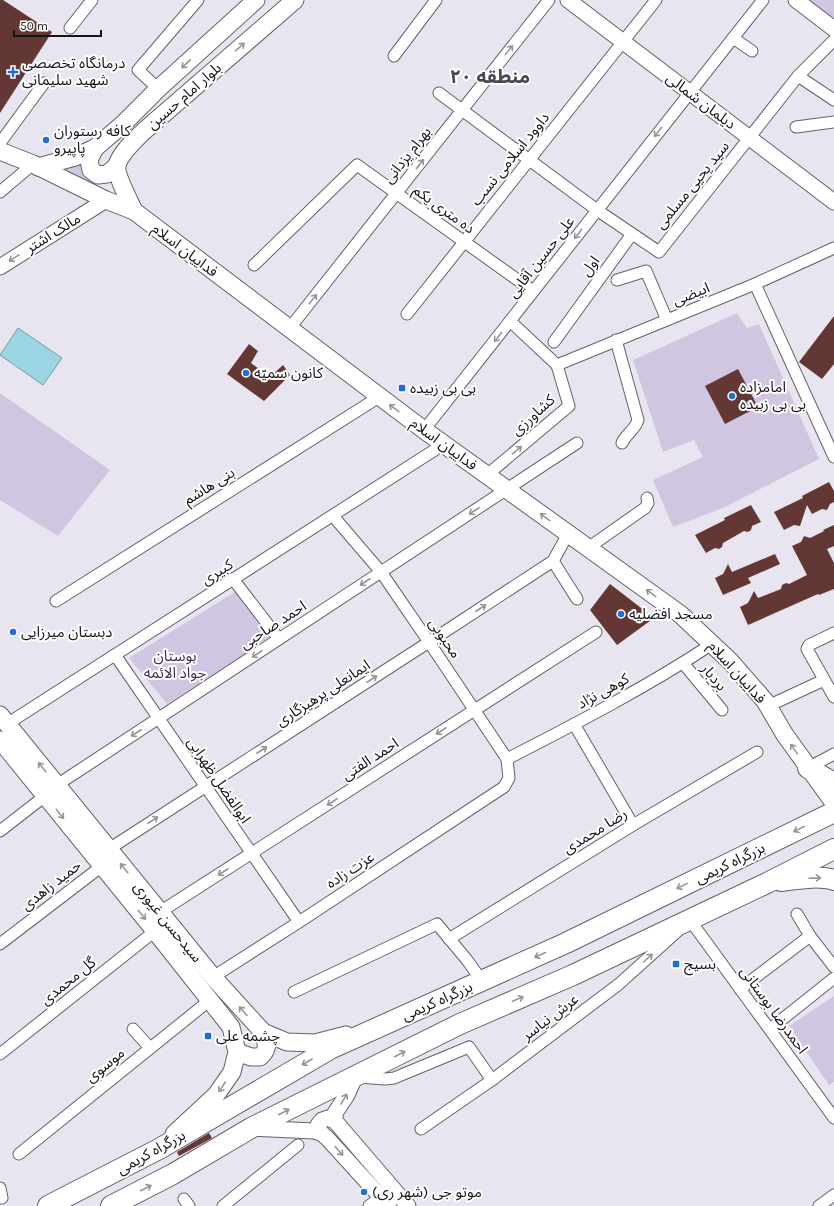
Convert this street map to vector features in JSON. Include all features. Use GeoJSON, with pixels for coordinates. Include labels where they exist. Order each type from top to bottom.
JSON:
{"type":"FeatureCollection","features":[{"type":"Feature","properties":{"kind":"highway"},"geometry":{"type":"LineString","coordinates":[[808,768],[834,783]]}},
{"type":"Feature","properties":{"kind":"highway","name":"بزرگراه کریمی"},"geometry":{"type":"LineString","coordinates":[[48,1206],[159,1148],[330,1049],[566,943],[834,812]]}},
{"type":"Feature","properties":{"kind":"highway","name":"بزرگراه کریمی"},"geometry":{"type":"LineString","coordinates":[[111,1206],[173,1174],[252,1128],[460,1024],[573,975],[767,883],[834,849]]}},
{"type":"Feature","properties":{"kind":"highway"},"geometry":{"type":"LineString","coordinates":[[767,883],[796,879],[827,878],[834,880]]}},
{"type":"Feature","properties":{"kind":"highway"},"geometry":{"type":"LineString","coordinates":[[566,943],[572,946],[579,957],[577,970],[573,975]]}},
{"type":"Feature","properties":{"kind":"main road","name":"بلوار امام حسین"},"geometry":{"type":"LineString","coordinates":[[36,165],[75,157],[95,148],[123,124],[158,89],[256,0]]}},
{"type":"Feature","properties":{"kind":"main road","name":"بلوار امام حسین"},"geometry":{"type":"LineString","coordinates":[[117,166],[122,155],[144,131],[295,0]]}},
{"type":"Feature","properties":{"kind":"main road","name":"دیلمان شمالی"},"geometry":{"type":"LineString","coordinates":[[568,0],[623,42],[686,97],[750,138],[834,202]]}},
{"type":"Feature","properties":{"kind":"main road"},"geometry":{"type":"LineString","coordinates":[[796,0],[834,29]]}},
{"type":"Feature","properties":{"kind":"main road"},"geometry":{"type":"LineString","coordinates":[[95,148],[89,160],[91,170],[98,175],[107,174],[117,166],[121,183],[134,211]]}},
{"type":"Feature","properties":{"kind":"main road","name":"فداییان اسلام"},"geometry":{"type":"LineString","coordinates":[[1,150],[36,165],[106,200],[134,211],[424,430],[680,614],[730,662],[765,702],[784,735],[834,803]]}},
{"type":"Feature","properties":{"kind":"main road","name":"مالک اشتر"},"geometry":{"type":"LineString","coordinates":[[0,267],[106,200]]}},
{"type":"Feature","properties":{"kind":"main road","name":"سیدحسن غیوری"},"geometry":{"type":"LineString","coordinates":[[3,720],[102,866],[155,930],[231,1027],[237,1052],[232,1072],[216,1095],[159,1148]]}},
{"type":"Feature","properties":{"kind":"main road","name":"سیدحسن غیوری"},"geometry":{"type":"LineString","coordinates":[[0,740],[108,849],[213,977],[263,1032],[287,1042],[315,1043],[381,1026]]}},
{"type":"Feature","properties":{"kind":"main road"},"geometry":{"type":"LineString","coordinates":[[237,1052],[250,1057],[260,1057],[265,1052],[267,1045],[263,1032]]}},
{"type":"Feature","properties":{"kind":"main road"},"geometry":{"type":"LineString","coordinates":[[334,1121],[335,1113],[355,1077]]}},
{"type":"Feature","properties":{"kind":"main road"},"geometry":{"type":"LineString","coordinates":[[321,1133],[318,1126],[322,1120],[328,1118],[334,1121],[408,1206]]}},
{"type":"Feature","properties":{"kind":"main road"},"geometry":{"type":"LineString","coordinates":[[252,1128],[314,1131],[321,1133],[327,1138],[380,1203]]}},
{"type":"Feature","properties":{"kind":"street"},"geometry":{"type":"LineString","coordinates":[[70,28],[92,0]]}},
{"type":"Feature","properties":{"kind":"street"},"geometry":{"type":"LineString","coordinates":[[152,83],[138,70],[198,0]]}},
{"type":"Feature","properties":{"kind":"street"},"geometry":{"type":"LineString","coordinates":[[394,56],[436,0]]}},
{"type":"Feature","properties":{"kind":"street","name":"بهرام یزدانی"},"geometry":{"type":"LineString","coordinates":[[289,329],[549,0]]}},
{"type":"Feature","properties":{"kind":"street","name":"داوود اسلامی نسب"},"geometry":{"type":"LineString","coordinates":[[406,314],[656,0]]}},
{"type":"Feature","properties":{"kind":"street","name":"علی حسین آقایی"},"geometry":{"type":"LineString","coordinates":[[424,430],[762,0]]}},
{"type":"Feature","properties":{"kind":"street"},"geometry":{"type":"LineString","coordinates":[[733,38],[752,51]]}},
{"type":"Feature","properties":{"kind":"street","name":"سید یحیی مسلمی"},"geometry":{"type":"LineString","coordinates":[[632,234],[659,252],[798,76],[834,40]]}},
{"type":"Feature","properties":{"kind":"street"},"geometry":{"type":"LineString","coordinates":[[798,76],[834,100]]}},
{"type":"Feature","properties":{"kind":"street"},"geometry":{"type":"LineString","coordinates":[[1,150],[44,83]]}},
{"type":"Feature","properties":{"kind":"street"},"geometry":{"type":"LineString","coordinates":[[439,93],[597,210],[632,234]]}},
{"type":"Feature","properties":{"kind":"street"},"geometry":{"type":"LineString","coordinates":[[796,126],[834,122]]}},
{"type":"Feature","properties":{"kind":"street"},"geometry":{"type":"LineString","coordinates":[[0,192],[36,165]]}},
{"type":"Feature","properties":{"kind":"street","name":"ده متری یکم"},"geometry":{"type":"LineString","coordinates":[[254,266],[357,165],[533,291]]}},
{"type":"Feature","properties":{"kind":"street","name":"اول"},"geometry":{"type":"LineString","coordinates":[[554,342],[632,234]]}},
{"type":"Feature","properties":{"kind":"street","name":"ابیضی"},"geometry":{"type":"LineString","coordinates":[[557,365],[755,284],[834,248]]}},
{"type":"Feature","properties":{"kind":"street"},"geometry":{"type":"LineString","coordinates":[[617,280],[646,271],[667,320]]}},
{"type":"Feature","properties":{"kind":"street"},"geometry":{"type":"LineString","coordinates":[[755,284],[834,456]]}},
{"type":"Feature","properties":{"kind":"street"},"geometry":{"type":"LineString","coordinates":[[510,321],[557,365]]}},
{"type":"Feature","properties":{"kind":"street"},"geometry":{"type":"LineString","coordinates":[[616,340],[638,420],[636,426],[622,443]]}},
{"type":"Feature","properties":{"kind":"street","name":"کشاورزی"},"geometry":{"type":"LineString","coordinates":[[487,475],[569,406],[557,365]]}},
{"type":"Feature","properties":{"kind":"street","name":"بنی هاشم"},"geometry":{"type":"LineString","coordinates":[[56,601],[379,396]]}},
{"type":"Feature","properties":{"kind":"street","name":"احمد صاحبی"},"geometry":{"type":"LineString","coordinates":[[0,831],[51,791],[159,718],[577,443]]}},
{"type":"Feature","properties":{"kind":"street","name":"کبیری"},"geometry":{"type":"LineString","coordinates":[[3,720],[115,655],[444,444]]}},
{"type":"Feature","properties":{"kind":"street"},"geometry":{"type":"LineString","coordinates":[[588,548],[645,508],[648,503],[647,498]]}},
{"type":"Feature","properties":{"kind":"street","name":"محبوبی"},"geometry":{"type":"LineString","coordinates":[[333,516],[381,572],[507,759],[509,778],[504,787]]}},
{"type":"Feature","properties":{"kind":"street"},"geometry":{"type":"LineString","coordinates":[[568,534],[552,561],[577,599]]}},
{"type":"Feature","properties":{"kind":"street","name":"ایمانعلی پرهیزگاری"},"geometry":{"type":"LineString","coordinates":[[108,849],[552,561]]}},
{"type":"Feature","properties":{"kind":"street"},"geometry":{"type":"LineString","coordinates":[[233,580],[279,639]]}},
{"type":"Feature","properties":{"kind":"street","name":"احمد الفتی"},"geometry":{"type":"LineString","coordinates":[[160,912],[596,632]]}},
{"type":"Feature","properties":{"kind":"street"},"geometry":{"type":"LineString","coordinates":[[834,633],[808,645],[807,649],[834,697]]}},
{"type":"Feature","properties":{"kind":"street","name":"کوهی نژاد"},"geometry":{"type":"LineString","coordinates":[[507,759],[574,724],[683,663],[712,644]]}},
{"type":"Feature","properties":{"kind":"street","name":"ابوالفضل ظهرابی"},"geometry":{"type":"LineString","coordinates":[[115,655],[299,922]]}},
{"type":"Feature","properties":{"kind":"street","name":"بردبار"},"geometry":{"type":"LineString","coordinates":[[683,663],[722,710]]}},
{"type":"Feature","properties":{"kind":"street"},"geometry":{"type":"LineString","coordinates":[[768,706],[824,680]]}},
{"type":"Feature","properties":{"kind":"street"},"geometry":{"type":"LineString","coordinates":[[574,724],[633,825]]}},
{"type":"Feature","properties":{"kind":"street","name":"رضا محمدی"},"geometry":{"type":"LineString","coordinates":[[449,939],[633,825],[757,752]]}},
{"type":"Feature","properties":{"kind":"street"},"geometry":{"type":"LineString","coordinates":[[808,768],[834,754]]}},
{"type":"Feature","properties":{"kind":"street","name":"عزت زاده"},"geometry":{"type":"LineString","coordinates":[[213,977],[504,787]]}},
{"type":"Feature","properties":{"kind":"street","name":"حمید زاهدی"},"geometry":{"type":"LineString","coordinates":[[0,944],[102,866]]}},
{"type":"Feature","properties":{"kind":"street"},"geometry":{"type":"LineString","coordinates":[[797,914],[810,936],[834,968]]}},
{"type":"Feature","properties":{"kind":"street","name":"عرش نیاسر"},"geometry":{"type":"LineString","coordinates":[[421,1129],[492,1080],[619,984],[690,920]]}},
{"type":"Feature","properties":{"kind":"street","name":"احمدرضا بوستانی"},"geometry":{"type":"LineString","coordinates":[[690,920],[834,1118]]}},
{"type":"Feature","properties":{"kind":"street"},"geometry":{"type":"LineString","coordinates":[[294,992],[437,924],[467,960],[482,981]]}},
{"type":"Feature","properties":{"kind":"street","name":"گل محمدی"},"geometry":{"type":"LineString","coordinates":[[0,1054],[155,930]]}},
{"type":"Feature","properties":{"kind":"street"},"geometry":{"type":"LineString","coordinates":[[740,988],[810,936]]}},
{"type":"Feature","properties":{"kind":"street"},"geometry":{"type":"LineString","coordinates":[[770,1029],[834,978]]}},
{"type":"Feature","properties":{"kind":"street","name":"موسوی"},"geometry":{"type":"LineString","coordinates":[[19,1154],[210,1000]]}},
{"type":"Feature","properties":{"kind":"street"},"geometry":{"type":"LineString","coordinates":[[134,1029],[150,1048]]}},
{"type":"Feature","properties":{"kind":"street"},"geometry":{"type":"LineString","coordinates":[[355,1077],[385,1079],[394,1078],[469,1047],[492,1080]]}},
{"type":"Feature","properties":{"kind":"street"},"geometry":{"type":"LineString","coordinates":[[223,1206],[298,1145]]}},
{"type":"Feature","properties":{"kind":"street"},"geometry":{"type":"LineString","coordinates":[[819,1206],[834,1195]]}},
{"type":"Feature","properties":{"kind":"green space"},"geometry":{"type":"Polygon","coordinates":[[[806,0],[834,0],[834,22],[806,0]]]}},
{"type":"Feature","properties":{"kind":"green space"},"geometry":{"type":"Polygon","coordinates":[[[101,144],[95,168],[95,189],[53,169],[101,144]]]}},
{"type":"Feature","properties":{"kind":"green space"},"geometry":{"type":"Polygon","coordinates":[[[737,313],[747,328],[759,324],[819,459],[723,508],[673,527],[653,480],[703,457],[694,440],[663,452],[633,360],[737,313]]]}},
{"type":"Feature","properties":{"kind":"green space"},"geometry":{"type":"Polygon","coordinates":[[[0,393],[110,470],[58,536],[0,500],[0,393]]]}},
{"type":"Feature","properties":{"kind":"green space","name":"بوستان جواد الائمه"},"geometry":{"type":"Polygon","coordinates":[[[238,590],[272,636],[167,704],[129,658],[238,590]]]}},
{"type":"Feature","properties":{"kind":"green space"},"geometry":{"type":"Polygon","coordinates":[[[834,996],[834,1082],[829,1085],[789,1026],[834,996]]]}},
{"type":"Feature","properties":{"kind":"water"},"geometry":{"type":"Polygon","coordinates":[[[18,328],[62,358],[43,385],[0,355],[18,328]]]}},
{"type":"Feature","properties":{"kind":"building","name":"درمانگاه تخصصی شهید سلیمانی"},"geometry":{"type":"Polygon","coordinates":[[[0,0],[3,0],[52,32],[0,113],[0,0]]]}},
{"type":"Feature","properties":{"kind":"building"},"geometry":{"type":"Polygon","coordinates":[[[834,316],[834,364],[822,379],[799,362],[834,316]]]}},
{"type":"Feature","properties":{"kind":"building","name":"کانون سمیّه"},"geometry":{"type":"Polygon","coordinates":[[[249,344],[258,351],[251,363],[270,377],[283,365],[290,375],[264,401],[227,374],[249,344]]]}},
{"type":"Feature","properties":{"kind":"building","name":"امامزاده بی بی زبیده"},"geometry":{"type":"Polygon","coordinates":[[[738,369],[758,407],[725,424],[705,386],[738,369]]]}},
{"type":"Feature","properties":{"kind":"building"},"geometry":{"type":"Polygon","coordinates":[[[829,482],[834,491],[834,502],[830,504],[827,510],[822,509],[812,514],[807,505],[800,526],[794,525],[784,530],[774,512],[803,498],[802,496],[829,482]]]}},
{"type":"Feature","properties":{"kind":"building"},"geometry":{"type":"Polygon","coordinates":[[[751,505],[761,522],[752,526],[751,530],[748,532],[744,531],[723,543],[722,547],[719,549],[715,548],[706,553],[695,535],[725,520],[724,518],[751,505]]]}},
{"type":"Feature","properties":{"kind":"building"},"geometry":{"type":"Polygon","coordinates":[[[834,525],[834,546],[827,549],[834,563],[834,589],[819,595],[818,594],[748,625],[740,607],[748,603],[754,591],[758,598],[781,589],[782,585],[786,583],[789,584],[807,575],[792,546],[801,542],[804,536],[810,538],[834,525]]]}},
{"type":"Feature","properties":{"kind":"building"},"geometry":{"type":"Polygon","coordinates":[[[775,554],[780,564],[748,578],[751,583],[723,595],[715,578],[723,574],[728,564],[732,572],[775,554]]]}},
{"type":"Feature","properties":{"kind":"building","name":"مسجد افضلیه"},"geometry":{"type":"Polygon","coordinates":[[[610,584],[654,618],[617,645],[590,610],[610,584]]]}},
{"type":"Feature","properties":{"kind":"building"},"geometry":{"type":"Polygon","coordinates":[[[209,1133],[212,1138],[179,1156],[177,1152],[209,1133]]]}},
{"type":"Feature","properties":{"kind":"place","name":"درمانگاه تخصصی شهید سلیمانی"},"geometry":{"type":"Point","coordinates":[13,72]}},
{"type":"Feature","properties":{"kind":"place","name":"کافه رستوران پاپیرو"},"geometry":{"type":"Point","coordinates":[46,140]}},
{"type":"Feature","properties":{"kind":"place","name":"کانون سمیّه"},"geometry":{"type":"Point","coordinates":[246,373]}},
{"type":"Feature","properties":{"kind":"place","name":"بی بی زبیده"},"geometry":{"type":"Point","coordinates":[402,388]}},
{"type":"Feature","properties":{"kind":"place","name":"امامزاده بی بی زبیده"},"geometry":{"type":"Point","coordinates":[732,396]}},
{"type":"Feature","properties":{"kind":"place","name":"مسجد افضلیه"},"geometry":{"type":"Point","coordinates":[621,614]}},
{"type":"Feature","properties":{"kind":"place","name":"دبستان میرزایی"},"geometry":{"type":"Point","coordinates":[13,632]}},
{"type":"Feature","properties":{"kind":"place","name":"بسیج"},"geometry":{"type":"Point","coordinates":[676,964]}},
{"type":"Feature","properties":{"kind":"place","name":"چشمه علی"},"geometry":{"type":"Point","coordinates":[208,1036]}},
{"type":"Feature","properties":{"kind":"place","name":"موتو جی (شهر ری)"},"geometry":{"type":"Point","coordinates":[364,1192]}},
{"type":"Feature","properties":{"kind":"district","name":"منطقه ۲۰"},"geometry":{"type":"Point","coordinates":[490,77]}}]}
